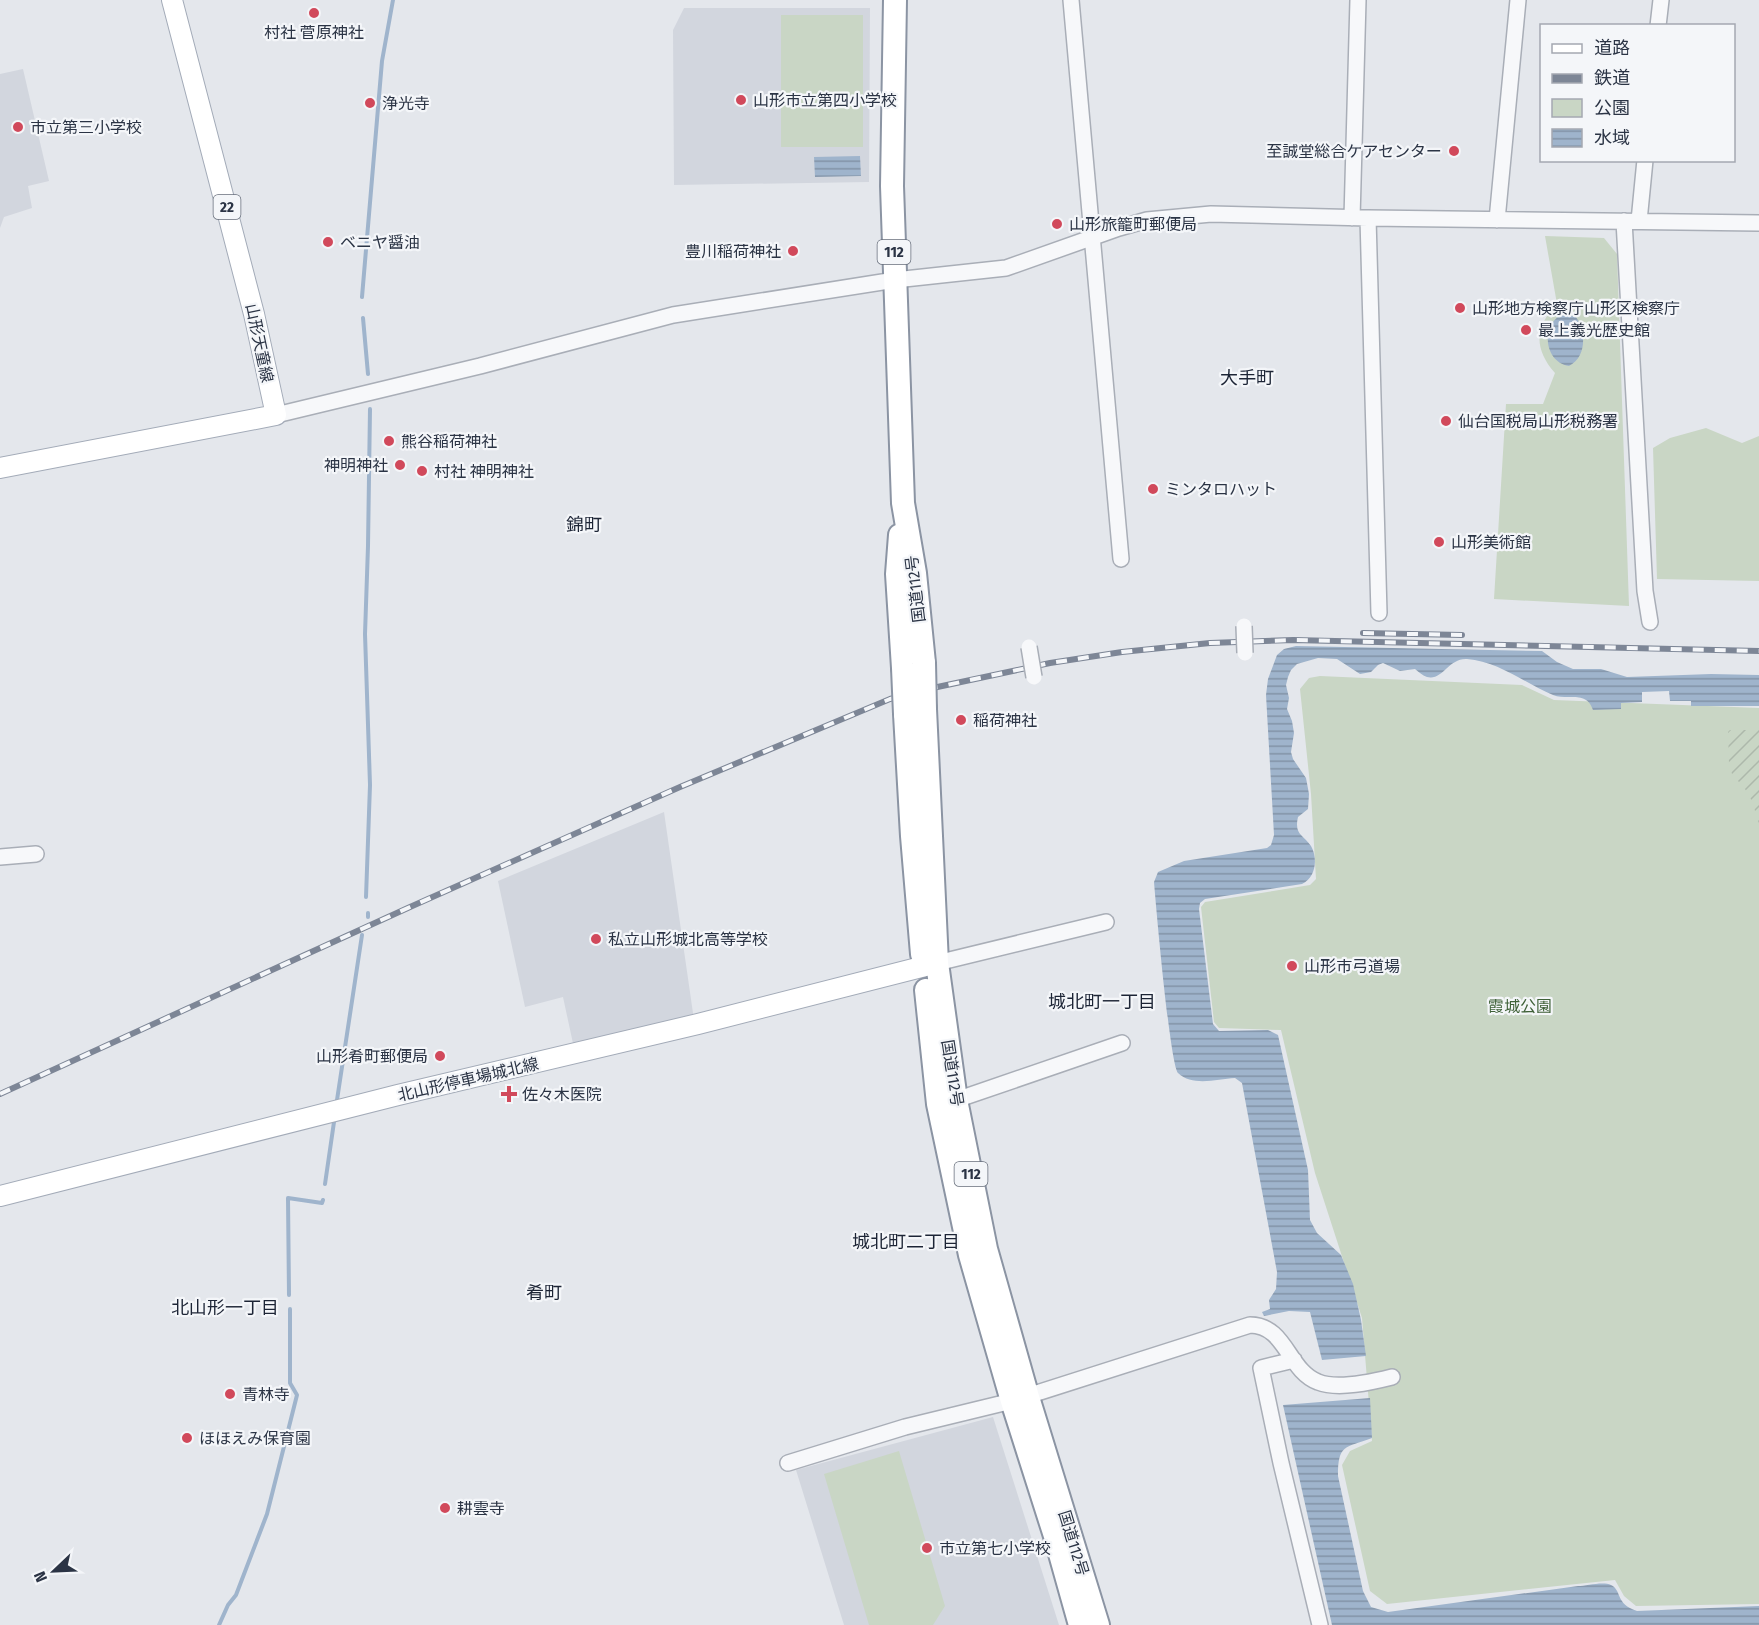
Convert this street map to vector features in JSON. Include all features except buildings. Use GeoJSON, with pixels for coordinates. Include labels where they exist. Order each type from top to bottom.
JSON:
{"type":"FeatureCollection","features":[{"type":"Feature","properties":{"kind":"highway","name":"国道112号"},"geometry":{"type":"LineString","coordinates":[[895,0],[892,186],[903,503],[915,573],[915,712],[938,1104],[970,1255],[1098,1625]]}},
{"type":"Feature","properties":{"kind":"highway","name":"国道112号"},"geometry":{"type":"LineString","coordinates":[[930,964],[986,1250],[1019,1398],[1054,1536],[1080,1625]]}},
{"type":"Feature","properties":{"kind":"main road","name":"山形天童線"},"geometry":{"type":"LineString","coordinates":[[172,0],[254,314],[276,415]]}},
{"type":"Feature","properties":{"kind":"main road"},"geometry":{"type":"LineString","coordinates":[[0,468],[276,415]]}},
{"type":"Feature","properties":{"kind":"main road","name":"北山形停車場城北線"},"geometry":{"type":"LineString","coordinates":[[0,1196],[398,1095],[698,1024],[930,964]]}},
{"type":"Feature","properties":{"kind":"street"},"geometry":{"type":"LineString","coordinates":[[1071,0],[1121,559]]}},
{"type":"Feature","properties":{"kind":"street"},"geometry":{"type":"LineString","coordinates":[[1352,218],[1358,0]]}},
{"type":"Feature","properties":{"kind":"street"},"geometry":{"type":"LineString","coordinates":[[1497,220],[1518,0]]}},
{"type":"Feature","properties":{"kind":"street"},"geometry":{"type":"LineString","coordinates":[[1658,24],[1661,0]]}},
{"type":"Feature","properties":{"kind":"street"},"geometry":{"type":"LineString","coordinates":[[1645,162],[1632,221],[1645,591],[1650,622]]}},
{"type":"Feature","properties":{"kind":"street"},"geometry":{"type":"LineString","coordinates":[[276,415],[480,366],[673,315],[895,280],[1006,268],[1147,220],[1211,214],[1759,223]]}},
{"type":"Feature","properties":{"kind":"street"},"geometry":{"type":"LineString","coordinates":[[1368,218],[1379,613]]}},
{"type":"Feature","properties":{"kind":"street"},"geometry":{"type":"LineString","coordinates":[[1244,626],[1245,653]]}},
{"type":"Feature","properties":{"kind":"street"},"geometry":{"type":"LineString","coordinates":[[1029,647],[1034,677]]}},
{"type":"Feature","properties":{"kind":"street"},"geometry":{"type":"LineString","coordinates":[[0,857],[36,854]]}},
{"type":"Feature","properties":{"kind":"street"},"geometry":{"type":"LineString","coordinates":[[930,964],[1106,922]]}},
{"type":"Feature","properties":{"kind":"street"},"geometry":{"type":"LineString","coordinates":[[956,1100],[1122,1043]]}},
{"type":"Feature","properties":{"kind":"street"},"geometry":{"type":"LineString","coordinates":[[788,1462],[905,1427],[1019,1398],[1250,1325],[1259,1325],[1269,1329],[1308,1377],[1319,1383],[1365,1384],[1392,1377]]}},
{"type":"Feature","properties":{"kind":"street"},"geometry":{"type":"LineString","coordinates":[[1294,1360],[1262,1368],[1281,1462],[1320,1625]]}},
{"type":"Feature","properties":{"kind":"shaded area"},"geometry":{"type":"Polygon","coordinates":[[[684,8],[870,8],[869,182],[674,185],[673,30],[684,8]]]}},
{"type":"Feature","properties":{"kind":"shaded area","name":"市立第三小学校"},"geometry":{"type":"Polygon","coordinates":[[[23,69],[49,181],[28,186],[32,208],[4,217],[0,228],[0,74],[23,69]]]}},
{"type":"Feature","properties":{"kind":"shaded area","name":"私立山形城北高等学校"},"geometry":{"type":"Polygon","coordinates":[[[664,812],[694,1020],[574,1048],[563,997],[525,1007],[498,881],[664,812]]]}},
{"type":"Feature","properties":{"kind":"shaded area","name":"市立第七小学校"},"geometry":{"type":"Polygon","coordinates":[[[993,1417],[1059,1625],[844,1625],[796,1470],[993,1417]]]}},
{"type":"Feature","properties":{"kind":"green space"},"geometry":{"type":"Polygon","coordinates":[[[781,15],[863,15],[863,147],[781,147],[781,15]]]}},
{"type":"Feature","properties":{"kind":"green space"},"geometry":{"type":"Polygon","coordinates":[[[1545,236],[1604,238],[1617,254],[1629,606],[1494,599],[1506,404],[1543,404],[1555,373],[1540,347],[1544,321],[1557,304],[1545,236]]]}},
{"type":"Feature","properties":{"kind":"green space"},"geometry":{"type":"Polygon","coordinates":[[[1706,428],[1742,443],[1759,436],[1759,581],[1657,579],[1653,448],[1670,438],[1706,428]]]}},
{"type":"Feature","properties":{"kind":"green space","name":"霞城公園"},"geometry":{"type":"Polygon","coordinates":[[[1320,676],[1522,685],[1554,700],[1759,708],[1759,1604],[1636,1606],[1624,1596],[1615,1580],[1387,1604],[1370,1591],[1342,1465],[1350,1451],[1372,1441],[1362,1318],[1315,1173],[1281,1030],[1219,1028],[1214,1022],[1201,907],[1205,902],[1310,885],[1316,879],[1311,794],[1300,689],[1309,678],[1320,676]]]}},
{"type":"Feature","properties":{"kind":"green space"},"geometry":{"type":"Polygon","coordinates":[[[1730,730],[1759,730],[1759,824],[1752,801],[1732,774],[1729,764],[1728,732],[1730,730]]]}},
{"type":"Feature","properties":{"kind":"green space"},"geometry":{"type":"Polygon","coordinates":[[[899,1451],[945,1606],[933,1625],[869,1625],[824,1474],[899,1451]]]}},
{"type":"Feature","properties":{"kind":"water"},"geometry":{"type":"Polygon","coordinates":[[[860,156],[861,176],[815,177],[814,157],[860,156]]]}},
{"type":"Feature","properties":{"kind":"water"},"geometry":{"type":"Polygon","coordinates":[[[1565,313],[1576,317],[1583,336],[1579,357],[1569,366],[1560,363],[1554,357],[1548,341],[1551,325],[1565,313]]]}},
{"type":"Feature","properties":{"kind":"water"},"geometry":{"type":"Polygon","coordinates":[[[1296,646],[1542,651],[1557,662],[1573,669],[1601,669],[1627,677],[1759,675],[1759,706],[1691,706],[1691,701],[1670,701],[1669,691],[1642,692],[1642,702],[1621,703],[1621,709],[1593,710],[1586,700],[1553,695],[1501,668],[1467,659],[1455,662],[1433,677],[1426,676],[1415,669],[1400,671],[1383,663],[1371,672],[1360,674],[1337,659],[1318,658],[1297,664],[1291,670],[1286,685],[1289,698],[1287,709],[1294,733],[1291,752],[1306,778],[1309,794],[1308,809],[1298,817],[1297,827],[1311,846],[1315,856],[1313,873],[1302,884],[1205,899],[1200,903],[1199,909],[1213,1024],[1219,1031],[1268,1030],[1278,1035],[1308,1170],[1310,1220],[1317,1233],[1341,1255],[1353,1284],[1366,1356],[1322,1360],[1310,1312],[1289,1311],[1264,1316],[1262,1312],[1270,1309],[1269,1300],[1276,1289],[1277,1272],[1242,1083],[1235,1078],[1213,1081],[1191,1080],[1178,1073],[1167,1015],[1154,882],[1158,872],[1184,861],[1267,848],[1271,845],[1274,835],[1266,695],[1268,679],[1277,655],[1284,649],[1296,646]]]}},
{"type":"Feature","properties":{"kind":"water"},"geometry":{"type":"Polygon","coordinates":[[[1370,1398],[1372,1438],[1345,1449],[1340,1458],[1338,1476],[1363,1591],[1371,1607],[1388,1612],[1604,1583],[1614,1587],[1625,1605],[1637,1611],[1759,1606],[1759,1625],[1332,1625],[1283,1405],[1370,1398]]]}},
{"type":"Feature","properties":{"kind":"waterway"},"geometry":{"type":"LineString","coordinates":[[362,297],[382,61],[393,0]]}},
{"type":"Feature","properties":{"kind":"waterway"},"geometry":{"type":"LineString","coordinates":[[363,318],[368,374]]}},
{"type":"Feature","properties":{"kind":"waterway"},"geometry":{"type":"LineString","coordinates":[[366,897],[370,785],[365,634],[370,409]]}},
{"type":"Feature","properties":{"kind":"waterway"},"geometry":{"type":"LineString","coordinates":[[337,1100],[362,935]]}},
{"type":"Feature","properties":{"kind":"waterway"},"geometry":{"type":"LineString","coordinates":[[325,1184],[334,1122]]}},
{"type":"Feature","properties":{"kind":"waterway"},"geometry":{"type":"LineString","coordinates":[[289,1295],[288,1198],[322,1203],[323,1200]]}},
{"type":"Feature","properties":{"kind":"waterway"},"geometry":{"type":"LineString","coordinates":[[219,1625],[228,1605],[236,1595],[267,1514],[297,1395],[290,1383],[290,1309]]}},
{"type":"Feature","properties":{"kind":"railway"},"geometry":{"type":"LineString","coordinates":[[1363,633],[1462,635]]}},
{"type":"Feature","properties":{"kind":"railway"},"geometry":{"type":"LineString","coordinates":[[0,1094],[680,787],[890,699],[928,689],[1050,663],[1122,652],[1210,643],[1293,640],[1759,651]]}},
{"type":"Feature","properties":{"kind":"place","name":"村社 菅原神社"},"geometry":{"type":"Point","coordinates":[314,13]}},
{"type":"Feature","properties":{"kind":"place","name":"山形市立第四小学校"},"geometry":{"type":"Point","coordinates":[741,100]}},
{"type":"Feature","properties":{"kind":"place","name":"浄光寺"},"geometry":{"type":"Point","coordinates":[370,103]}},
{"type":"Feature","properties":{"kind":"place","name":"市立第三小学校"},"geometry":{"type":"Point","coordinates":[18,127]}},
{"type":"Feature","properties":{"kind":"place","name":"至誠堂総合ケアセンター"},"geometry":{"type":"Point","coordinates":[1454,151]}},
{"type":"Feature","properties":{"kind":"place","name":"山形旅籠町郵便局"},"geometry":{"type":"Point","coordinates":[1057,224]}},
{"type":"Feature","properties":{"kind":"place","name":"ベニヤ醤油"},"geometry":{"type":"Point","coordinates":[328,242]}},
{"type":"Feature","properties":{"kind":"place","name":"豊川稲荷神社"},"geometry":{"type":"Point","coordinates":[793,251]}},
{"type":"Feature","properties":{"kind":"place","name":"山形地方検察庁山形区検察庁"},"geometry":{"type":"Point","coordinates":[1460,308]}},
{"type":"Feature","properties":{"kind":"place","name":"最上義光歴史館"},"geometry":{"type":"Point","coordinates":[1526,330]}},
{"type":"Feature","properties":{"kind":"place","name":"仙台国税局山形税務署"},"geometry":{"type":"Point","coordinates":[1446,421]}},
{"type":"Feature","properties":{"kind":"place","name":"熊谷稲荷神社"},"geometry":{"type":"Point","coordinates":[389,441]}},
{"type":"Feature","properties":{"kind":"place","name":"神明神社"},"geometry":{"type":"Point","coordinates":[400,465]}},
{"type":"Feature","properties":{"kind":"place","name":"村社 神明神社"},"geometry":{"type":"Point","coordinates":[422,471]}},
{"type":"Feature","properties":{"kind":"place","name":"ミンタロハット"},"geometry":{"type":"Point","coordinates":[1153,489]}},
{"type":"Feature","properties":{"kind":"place","name":"山形美術館"},"geometry":{"type":"Point","coordinates":[1439,542]}},
{"type":"Feature","properties":{"kind":"place","name":"稲荷神社"},"geometry":{"type":"Point","coordinates":[961,720]}},
{"type":"Feature","properties":{"kind":"place","name":"私立山形城北高等学校"},"geometry":{"type":"Point","coordinates":[596,939]}},
{"type":"Feature","properties":{"kind":"place","name":"山形市弓道場"},"geometry":{"type":"Point","coordinates":[1292,966]}},
{"type":"Feature","properties":{"kind":"place","name":"山形肴町郵便局"},"geometry":{"type":"Point","coordinates":[440,1056]}},
{"type":"Feature","properties":{"kind":"place","name":"佐々木医院"},"geometry":{"type":"Point","coordinates":[509,1094]}},
{"type":"Feature","properties":{"kind":"place","name":"青林寺"},"geometry":{"type":"Point","coordinates":[230,1394]}},
{"type":"Feature","properties":{"kind":"place","name":"ほほえみ保育園"},"geometry":{"type":"Point","coordinates":[187,1438]}},
{"type":"Feature","properties":{"kind":"place","name":"耕雲寺"},"geometry":{"type":"Point","coordinates":[445,1508]}},
{"type":"Feature","properties":{"kind":"place","name":"市立第七小学校"},"geometry":{"type":"Point","coordinates":[927,1548]}},
{"type":"Feature","properties":{"kind":"district","name":"大手町"},"geometry":{"type":"Point","coordinates":[1247,378]}},
{"type":"Feature","properties":{"kind":"district","name":"錦町"},"geometry":{"type":"Point","coordinates":[584,525]}},
{"type":"Feature","properties":{"kind":"district","name":"城北町一丁目"},"geometry":{"type":"Point","coordinates":[1102,1002]}},
{"type":"Feature","properties":{"kind":"district","name":"城北町二丁目"},"geometry":{"type":"Point","coordinates":[906,1242]}},
{"type":"Feature","properties":{"kind":"district","name":"肴町"},"geometry":{"type":"Point","coordinates":[544,1293]}},
{"type":"Feature","properties":{"kind":"district","name":"北山形一丁目"},"geometry":{"type":"Point","coordinates":[225,1308]}}]}
